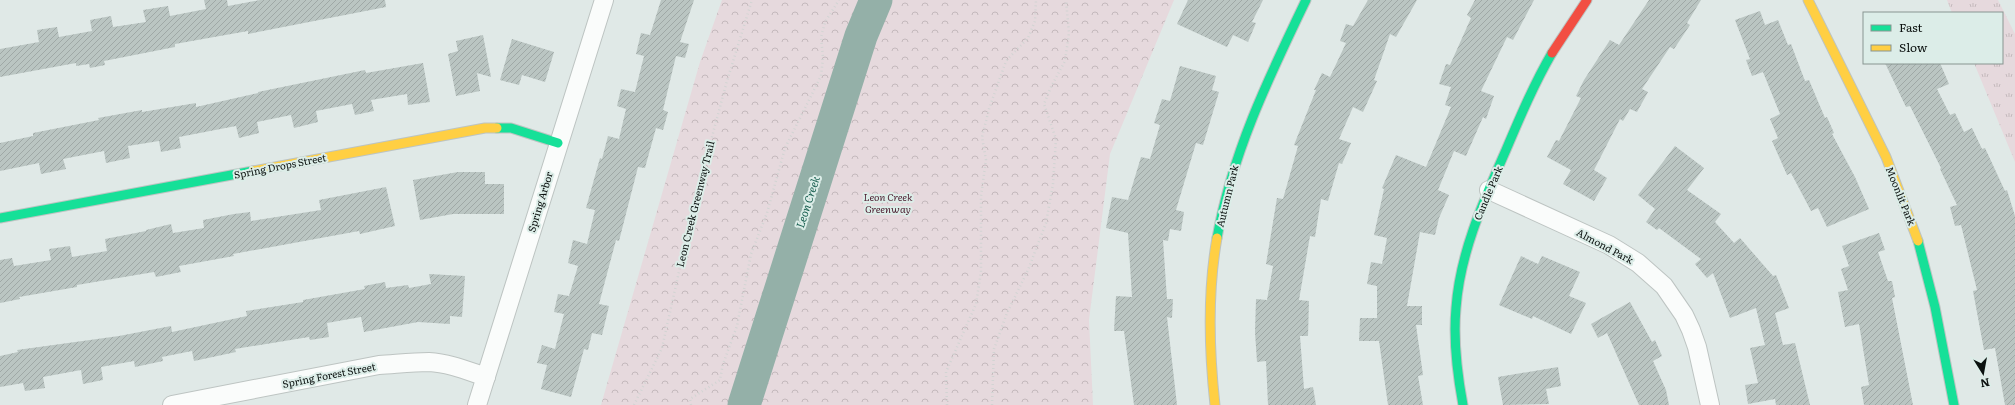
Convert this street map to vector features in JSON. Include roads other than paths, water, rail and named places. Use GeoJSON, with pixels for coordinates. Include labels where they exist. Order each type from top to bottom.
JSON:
{"type":"FeatureCollection","features":[{"type":"Feature","properties":{"kind":"street","name":"Spring Arbor"},"geometry":{"type":"LineString","coordinates":[[477,405],[604,0]]}},
{"type":"Feature","properties":{"kind":"street","name":"Autumn Park"},"geometry":{"type":"LineString","coordinates":[[1215,405],[1211,376],[1209,320],[1213,264],[1222,208],[1238,154],[1256,107],[1306,0]]}},
{"type":"Feature","properties":{"kind":"street","name":"Candle Park"},"geometry":{"type":"LineString","coordinates":[[1463,405],[1455,356],[1454,326],[1456,295],[1462,264],[1470,235],[1547,62],[1587,0]]}},
{"type":"Feature","properties":{"kind":"street","name":"Moonlit Park"},"geometry":{"type":"LineString","coordinates":[[1808,0],[1891,169],[1908,212],[1928,274],[1954,405]]}},
{"type":"Feature","properties":{"kind":"street","name":"Spring Drops Street"},"geometry":{"type":"LineString","coordinates":[[0,218],[485,128],[512,128],[558,143]]}},
{"type":"Feature","properties":{"kind":"street","name":"Almond Park"},"geometry":{"type":"LineString","coordinates":[[1489,190],[1609,245],[1638,263],[1664,286],[1684,315],[1691,330],[1699,352],[1710,405]]}},
{"type":"Feature","properties":{"kind":"street","name":"Spring Forest Street"},"geometry":{"type":"LineString","coordinates":[[172,405],[379,365],[408,362],[430,362],[447,365],[486,377]]}},
{"type":"Feature","properties":{"kind":"waterway","name":"Leon Creek"},"geometry":{"type":"LineString","coordinates":[[744,405],[861,36],[876,0]]}},
{"type":"Feature","properties":{"kind":"park label","name":"Leon Creek Greenway"},"geometry":{"type":"Point","coordinates":[888,202]}}]}
